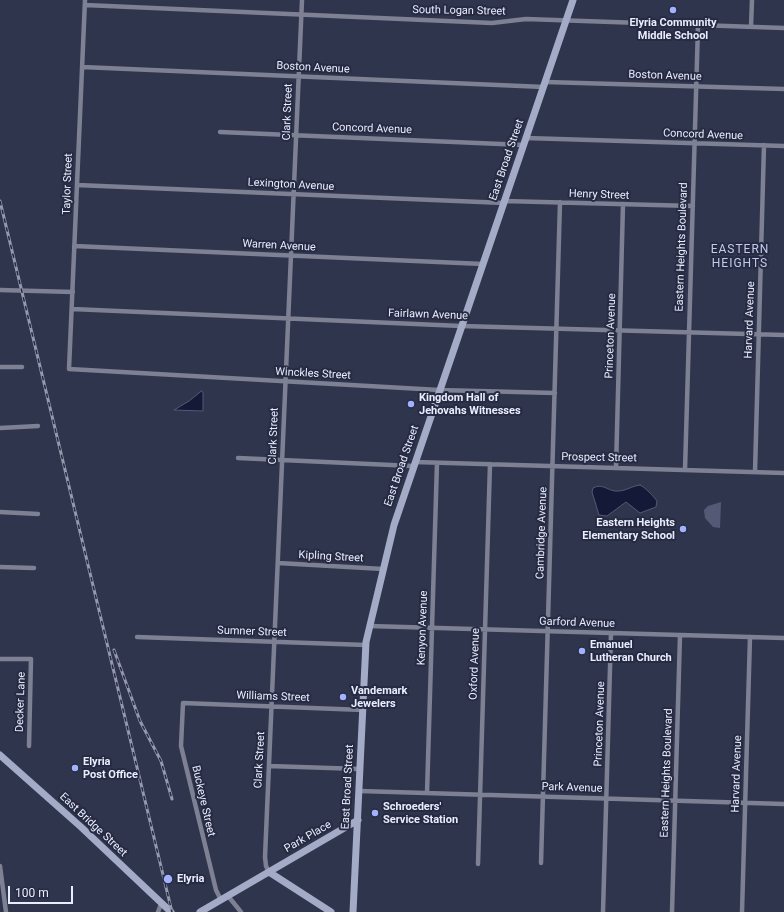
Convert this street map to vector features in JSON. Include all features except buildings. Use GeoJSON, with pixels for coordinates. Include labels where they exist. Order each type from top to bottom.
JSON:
{"type":"FeatureCollection","features":[{"type":"Feature","properties":{"kind":"street","name":"Clark Street"},"geometry":{"type":"LineString","coordinates":[[269,872],[266,866],[265,857],[302,0]]}},
{"type":"Feature","properties":{"kind":"street","name":"East Broad Street"},"geometry":{"type":"LineString","coordinates":[[353,912],[366,645],[383,569],[394,525],[414,464],[573,0]]}},
{"type":"Feature","properties":{"kind":"street"},"geometry":{"type":"LineString","coordinates":[[751,27],[752,0]]}},
{"type":"Feature","properties":{"kind":"street","name":"South Logan Street"},"geometry":{"type":"LineString","coordinates":[[85,2],[301,15],[492,23],[526,19],[784,28]]}},
{"type":"Feature","properties":{"kind":"street","name":"Taylor Street"},"geometry":{"type":"LineString","coordinates":[[69,369],[85,2]]}},
{"type":"Feature","properties":{"kind":"street","name":"Eastern Heights Boulevard"},"geometry":{"type":"LineString","coordinates":[[685,470],[698,26]]}},
{"type":"Feature","properties":{"kind":"street","name":"Boston Avenue"},"geometry":{"type":"LineString","coordinates":[[82,67],[545,84],[784,89]]}},
{"type":"Feature","properties":{"kind":"street","name":"Concord Avenue"},"geometry":{"type":"LineString","coordinates":[[220,132],[525,142],[784,146]]}},
{"type":"Feature","properties":{"kind":"street","name":"Harvard Avenue"},"geometry":{"type":"LineString","coordinates":[[755,472],[764,145]]}},
{"type":"Feature","properties":{"kind":"street","name":"Lexington Avenue"},"geometry":{"type":"LineString","coordinates":[[77,185],[504,202]]}},
{"type":"Feature","properties":{"kind":"street","name":"Henry Street"},"geometry":{"type":"LineString","coordinates":[[504,202],[693,206]]}},
{"type":"Feature","properties":{"kind":"street","name":"Cambridge Avenue"},"geometry":{"type":"LineString","coordinates":[[541,863],[560,202]]}},
{"type":"Feature","properties":{"kind":"street","name":"Princeton Avenue"},"geometry":{"type":"LineString","coordinates":[[616,468],[624,204]]}},
{"type":"Feature","properties":{"kind":"street","name":"Warren Avenue"},"geometry":{"type":"LineString","coordinates":[[74,246],[483,264]]}},
{"type":"Feature","properties":{"kind":"street"},"geometry":{"type":"LineString","coordinates":[[0,290],[73,292]]}},
{"type":"Feature","properties":{"kind":"street","name":"Fairlawn Avenue"},"geometry":{"type":"LineString","coordinates":[[72,309],[461,326],[784,335]]}},
{"type":"Feature","properties":{"kind":"street"},"geometry":{"type":"LineString","coordinates":[[0,367],[22,367]]}},
{"type":"Feature","properties":{"kind":"street","name":"Winckles Street"},"geometry":{"type":"LineString","coordinates":[[69,369],[439,390],[555,393]]}},
{"type":"Feature","properties":{"kind":"street"},"geometry":{"type":"LineString","coordinates":[[0,428],[38,426]]}},
{"type":"Feature","properties":{"kind":"street","name":"Prospect Street"},"geometry":{"type":"LineString","coordinates":[[238,458],[784,473]]}},
{"type":"Feature","properties":{"kind":"street","name":"Kenyon Avenue"},"geometry":{"type":"LineString","coordinates":[[427,793],[437,463]]}},
{"type":"Feature","properties":{"kind":"street","name":"Oxford Avenue"},"geometry":{"type":"LineString","coordinates":[[478,864],[490,464]]}},
{"type":"Feature","properties":{"kind":"street"},"geometry":{"type":"LineString","coordinates":[[0,512],[38,514]]}},
{"type":"Feature","properties":{"kind":"street","name":"Kipling Street"},"geometry":{"type":"LineString","coordinates":[[278,563],[383,569]]}},
{"type":"Feature","properties":{"kind":"street"},"geometry":{"type":"LineString","coordinates":[[0,567],[34,568]]}},
{"type":"Feature","properties":{"kind":"street","name":"Garford Avenue"},"geometry":{"type":"LineString","coordinates":[[370,626],[784,638]]}},
{"type":"Feature","properties":{"kind":"street","name":"Princeton Avenue"},"geometry":{"type":"LineString","coordinates":[[603,912],[611,633]]}},
{"type":"Feature","properties":{"kind":"street","name":"Eastern Heights Boulevard"},"geometry":{"type":"LineString","coordinates":[[672,912],[680,635]]}},
{"type":"Feature","properties":{"kind":"street","name":"Sumner Street"},"geometry":{"type":"LineString","coordinates":[[137,637],[366,645]]}},
{"type":"Feature","properties":{"kind":"street","name":"Harvard Avenue"},"geometry":{"type":"LineString","coordinates":[[742,912],[750,637]]}},
{"type":"Feature","properties":{"kind":"street","name":"Decker Lane"},"geometry":{"type":"LineString","coordinates":[[0,659],[32,659],[29,746]]}},
{"type":"Feature","properties":{"kind":"street","name":"Williams Street"},"geometry":{"type":"LineString","coordinates":[[183,703],[363,710]]}},
{"type":"Feature","properties":{"kind":"street","name":"Buckeye Street"},"geometry":{"type":"LineString","coordinates":[[183,703],[181,746],[216,890],[241,912]]}},
{"type":"Feature","properties":{"kind":"street","name":"East Bridge Street"},"geometry":{"type":"LineString","coordinates":[[0,755],[171,912]]}},
{"type":"Feature","properties":{"kind":"street"},"geometry":{"type":"LineString","coordinates":[[269,766],[360,769]]}},
{"type":"Feature","properties":{"kind":"street","name":"Park Avenue"},"geometry":{"type":"LineString","coordinates":[[360,792],[480,794],[784,804]]}},
{"type":"Feature","properties":{"kind":"street","name":"Park Place"},"geometry":{"type":"LineString","coordinates":[[200,912],[358,820]]}},
{"type":"Feature","properties":{"kind":"street"},"geometry":{"type":"LineString","coordinates":[[0,866],[6,912]]}},
{"type":"Feature","properties":{"kind":"street"},"geometry":{"type":"LineString","coordinates":[[269,872],[331,912]]}},
{"type":"Feature","properties":{"kind":"street"},"geometry":{"type":"LineString","coordinates":[[158,912],[161,904]]}},
{"type":"Feature","properties":{"kind":"shaded area"},"geometry":{"type":"Polygon","coordinates":[[[202,391],[203,411],[174,410],[189,401],[202,391]]]}},
{"type":"Feature","properties":{"kind":"shaded area"},"geometry":{"type":"Polygon","coordinates":[[[640,485],[657,501],[656,507],[640,513],[626,502],[607,516],[599,515],[592,492],[593,488],[602,486],[619,491],[640,485]]]}},
{"type":"Feature","properties":{"kind":"shaded area"},"geometry":{"type":"Polygon","coordinates":[[[721,502],[720,528],[713,527],[705,518],[704,510],[708,506],[721,502]]]}},
{"type":"Feature","properties":{"kind":"railway"},"geometry":{"type":"LineString","coordinates":[[0,201],[172,912]]}},
{"type":"Feature","properties":{"kind":"railway"},"geometry":{"type":"LineString","coordinates":[[114,650],[140,721],[161,761],[172,799]]}},
{"type":"Feature","properties":{"kind":"place","name":"Elyria Community Middle School"},"geometry":{"type":"Point","coordinates":[673,10]}},
{"type":"Feature","properties":{"kind":"place","name":"Kingdom Hall of Jehovahs Witnesses"},"geometry":{"type":"Point","coordinates":[411,404]}},
{"type":"Feature","properties":{"kind":"place","name":"Eastern Heights Elementary School"},"geometry":{"type":"Point","coordinates":[683,529]}},
{"type":"Feature","properties":{"kind":"place","name":"Emanuel Lutheran Church"},"geometry":{"type":"Point","coordinates":[582,651]}},
{"type":"Feature","properties":{"kind":"place","name":"Vandemark Jewelers"},"geometry":{"type":"Point","coordinates":[343,697]}},
{"type":"Feature","properties":{"kind":"place","name":"Elyria Post Office"},"geometry":{"type":"Point","coordinates":[75,768]}},
{"type":"Feature","properties":{"kind":"place","name":"Schroeders' Service Station"},"geometry":{"type":"Point","coordinates":[375,813]}},
{"type":"Feature","properties":{"kind":"place","name":"Elyria"},"geometry":{"type":"Point","coordinates":[168,879]}},
{"type":"Feature","properties":{"kind":"district","name":"EASTERN HEIGHTS"},"geometry":{"type":"Point","coordinates":[740,257]}}]}
